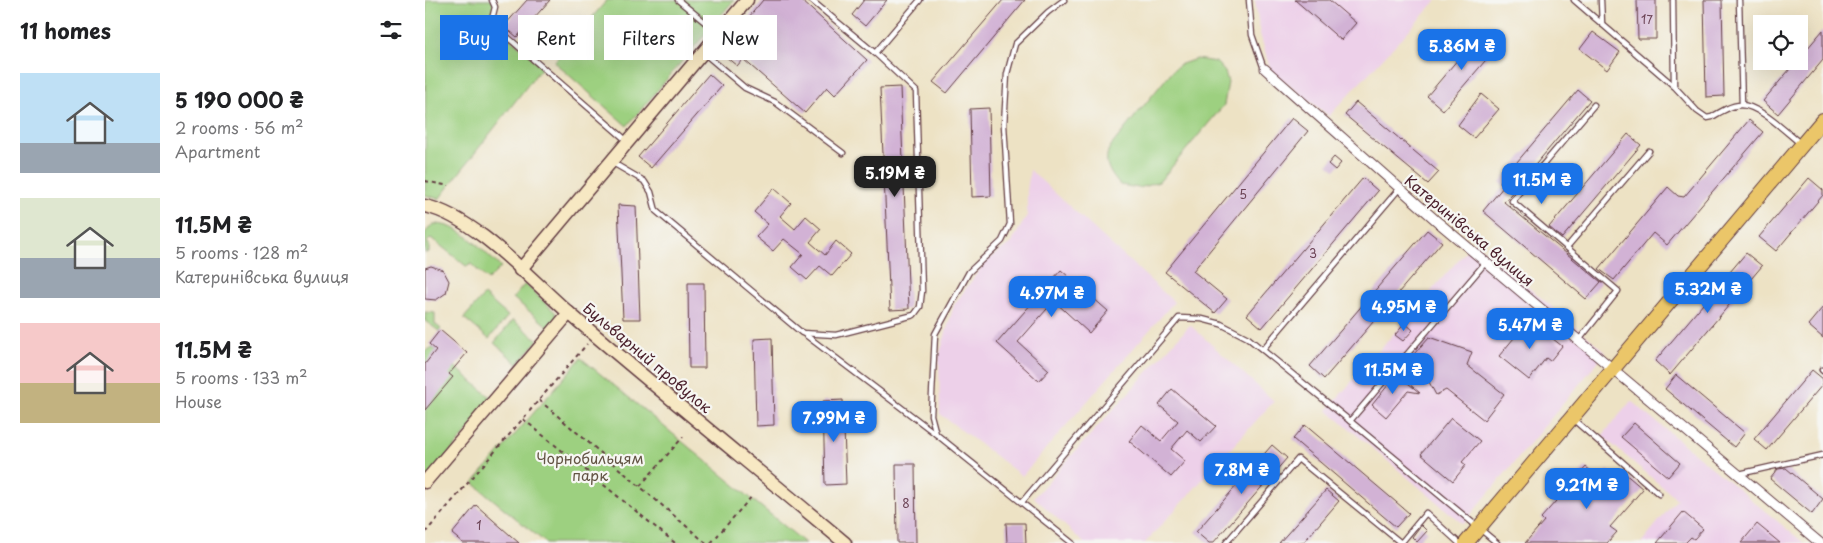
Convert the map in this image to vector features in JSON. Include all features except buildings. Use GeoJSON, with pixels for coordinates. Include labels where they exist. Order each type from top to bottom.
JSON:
{"type":"FeatureCollection","features":[{"type":"Feature","properties":{"kind":"main road"},"geometry":{"type":"LineString","coordinates":[[1466,543],[1823,120]]}},
{"type":"Feature","properties":{"kind":"street"},"geometry":{"type":"LineString","coordinates":[[735,15],[747,0]]}},
{"type":"Feature","properties":{"kind":"street"},"geometry":{"type":"LineString","coordinates":[[520,270],[703,53]]}},
{"type":"Feature","properties":{"kind":"street","name":"Катеринівська вулиця"},"geometry":{"type":"LineString","coordinates":[[1265,70],[1486,262],[1820,543]]}},
{"type":"Feature","properties":{"kind":"street","name":"Бульварний провулок"},"geometry":{"type":"LineString","coordinates":[[425,206],[453,216],[473,229],[595,334],[845,543]]}},
{"type":"Feature","properties":{"kind":"street"},"geometry":{"type":"LineString","coordinates":[[425,482],[569,312]]}},
{"type":"Feature","properties":{"kind":"lane"},"geometry":{"type":"LineString","coordinates":[[498,0],[493,2],[492,19],[497,28],[627,141]]}},
{"type":"Feature","properties":{"kind":"lane"},"geometry":{"type":"LineString","coordinates":[[678,0],[703,21]]}},
{"type":"Feature","properties":{"kind":"lane"},"geometry":{"type":"LineString","coordinates":[[802,333],[836,335],[914,316],[920,307],[921,290],[916,91],[875,53],[811,0]]}},
{"type":"Feature","properties":{"kind":"lane"},"geometry":{"type":"LineString","coordinates":[[875,53],[920,0]]}},
{"type":"Feature","properties":{"kind":"lane"},"geometry":{"type":"LineString","coordinates":[[936,434],[931,415],[935,334],[969,272],[1002,241],[1010,224],[1003,125],[1007,74],[1015,44],[1048,12],[1064,0]]}},
{"type":"Feature","properties":{"kind":"lane"},"geometry":{"type":"LineString","coordinates":[[1249,0],[1251,35],[1265,70]]}},
{"type":"Feature","properties":{"kind":"lane"},"geometry":{"type":"LineString","coordinates":[[1574,0],[1674,86],[1697,111],[1707,118],[1742,105],[1759,111],[1802,145]]}},
{"type":"Feature","properties":{"kind":"lane"},"geometry":{"type":"LineString","coordinates":[[1601,0],[1602,24]]}},
{"type":"Feature","properties":{"kind":"lane"},"geometry":{"type":"LineString","coordinates":[[1673,0],[1674,86]]}},
{"type":"Feature","properties":{"kind":"lane"},"geometry":{"type":"LineString","coordinates":[[1739,0],[1742,105]]}},
{"type":"Feature","properties":{"kind":"lane"},"geometry":{"type":"LineString","coordinates":[[711,60],[745,88],[775,102],[843,154]]}},
{"type":"Feature","properties":{"kind":"lane"},"geometry":{"type":"LineString","coordinates":[[1579,340],[1619,291],[1512,201],[1594,105]]}},
{"type":"Feature","properties":{"kind":"lane"},"geometry":{"type":"LineString","coordinates":[[1567,247],[1649,151]]}},
{"type":"Feature","properties":{"kind":"lane"},"geometry":{"type":"LineString","coordinates":[[610,161],[644,181],[651,192],[656,211],[802,333],[936,434],[1072,543]]}},
{"type":"Feature","properties":{"kind":"lane"},"geometry":{"type":"LineString","coordinates":[[1263,350],[1400,188]]}},
{"type":"Feature","properties":{"kind":"lane"},"geometry":{"type":"LineString","coordinates":[[1350,421],[1486,262]]}},
{"type":"Feature","properties":{"kind":"lane"},"geometry":{"type":"LineString","coordinates":[[1022,502],[1179,318],[1202,319],[1221,324],[1248,338],[1497,543]]}},
{"type":"Feature","properties":{"kind":"lane"},"geometry":{"type":"LineString","coordinates":[[1571,418],[1659,494]]}},
{"type":"Feature","properties":{"kind":"lane"},"geometry":{"type":"LineString","coordinates":[[1738,474],[1823,455]]}},
{"type":"Feature","properties":{"kind":"lane"},"geometry":{"type":"LineString","coordinates":[[1226,543],[1298,459],[1401,543],[1426,513],[1459,543]]}},
{"type":"Feature","properties":{"kind":"path"},"geometry":{"type":"LineString","coordinates":[[425,181],[449,186]]}},
{"type":"Feature","properties":{"kind":"path"},"geometry":{"type":"LineString","coordinates":[[425,533],[595,334]]}},
{"type":"Feature","properties":{"kind":"path"},"geometry":{"type":"LineString","coordinates":[[539,400],[706,543]]}},
{"type":"Feature","properties":{"kind":"path"},"geometry":{"type":"LineString","coordinates":[[523,419],[675,543]]}},
{"type":"Feature","properties":{"kind":"path"},"geometry":{"type":"LineString","coordinates":[[640,486],[683,437]]}},
{"type":"Feature","properties":{"kind":"path"},"geometry":{"type":"LineString","coordinates":[[711,543],[753,495]]}},
{"type":"Feature","properties":{"kind":"shaded area"},"geometry":{"type":"Polygon","coordinates":[[[1255,0],[1437,0],[1329,116],[1271,71],[1260,34],[1255,0]]]}},
{"type":"Feature","properties":{"kind":"shaded area"},"geometry":{"type":"Polygon","coordinates":[[[1030,170],[1174,302],[1022,476],[940,414],[939,356],[954,305],[986,261],[1011,243],[1027,216],[1027,191],[1030,170]]]}},
{"type":"Feature","properties":{"kind":"shaded area"},"geometry":{"type":"Polygon","coordinates":[[[1474,242],[1606,352],[1463,524],[1327,410],[1474,242]]]}},
{"type":"Feature","properties":{"kind":"shaded area"},"geometry":{"type":"Polygon","coordinates":[[[1190,325],[1274,401],[1145,543],[1084,543],[1034,497],[1190,325]]]}},
{"type":"Feature","properties":{"kind":"shaded area"},"geometry":{"type":"Polygon","coordinates":[[[1631,401],[1804,543],[1641,543],[1677,499],[1602,436],[1631,401]]]}},
{"type":"Feature","properties":{"kind":"green space"},"geometry":{"type":"Polygon","coordinates":[[[426,0],[492,0],[494,4],[493,15],[440,15],[440,60],[508,60],[508,36],[518,45],[518,60],[534,60],[542,67],[439,199],[425,195],[426,0]]]}},
{"type":"Feature","properties":{"kind":"green space"},"geometry":{"type":"Polygon","coordinates":[[[607,0],[734,0],[721,15],[703,15],[703,37],[693,48],[693,15],[604,15],[604,60],[683,60],[627,126],[554,62],[556,60],[594,60],[594,15],[607,0]]]}},
{"type":"Feature","properties":{"kind":"green space"},"geometry":{"type":"Polygon","coordinates":[[[1196,59],[1216,62],[1225,72],[1228,82],[1224,105],[1159,182],[1139,188],[1120,185],[1108,167],[1107,157],[1110,147],[1173,70],[1179,65],[1196,59]]]}},
{"type":"Feature","properties":{"kind":"green space"},"geometry":{"type":"Polygon","coordinates":[[[433,224],[453,228],[462,233],[501,267],[488,280],[471,264],[466,266],[431,238],[427,242],[429,244],[429,252],[425,253],[425,233],[433,224]]]}},
{"type":"Feature","properties":{"kind":"green space"},"geometry":{"type":"Polygon","coordinates":[[[525,284],[555,312],[557,318],[551,329],[513,298],[525,284]]]}},
{"type":"Feature","properties":{"kind":"green space"},"geometry":{"type":"Polygon","coordinates":[[[484,295],[508,316],[489,339],[464,318],[484,295]]]}},
{"type":"Feature","properties":{"kind":"green space"},"geometry":{"type":"Polygon","coordinates":[[[425,312],[435,313],[435,324],[441,329],[439,331],[425,321],[425,312]]]}},
{"type":"Feature","properties":{"kind":"green space"},"geometry":{"type":"Polygon","coordinates":[[[513,320],[538,340],[518,364],[494,343],[513,320]]]}},
{"type":"Feature","properties":{"kind":"green space"},"geometry":{"type":"Polygon","coordinates":[[[432,347],[494,400],[425,482],[425,351],[432,347]]]}},
{"type":"Feature","properties":{"kind":"green space","name":"Чорнобильцям парк"},"geometry":{"type":"Polygon","coordinates":[[[581,358],[805,543],[546,543],[473,483],[581,358]]]}}]}
